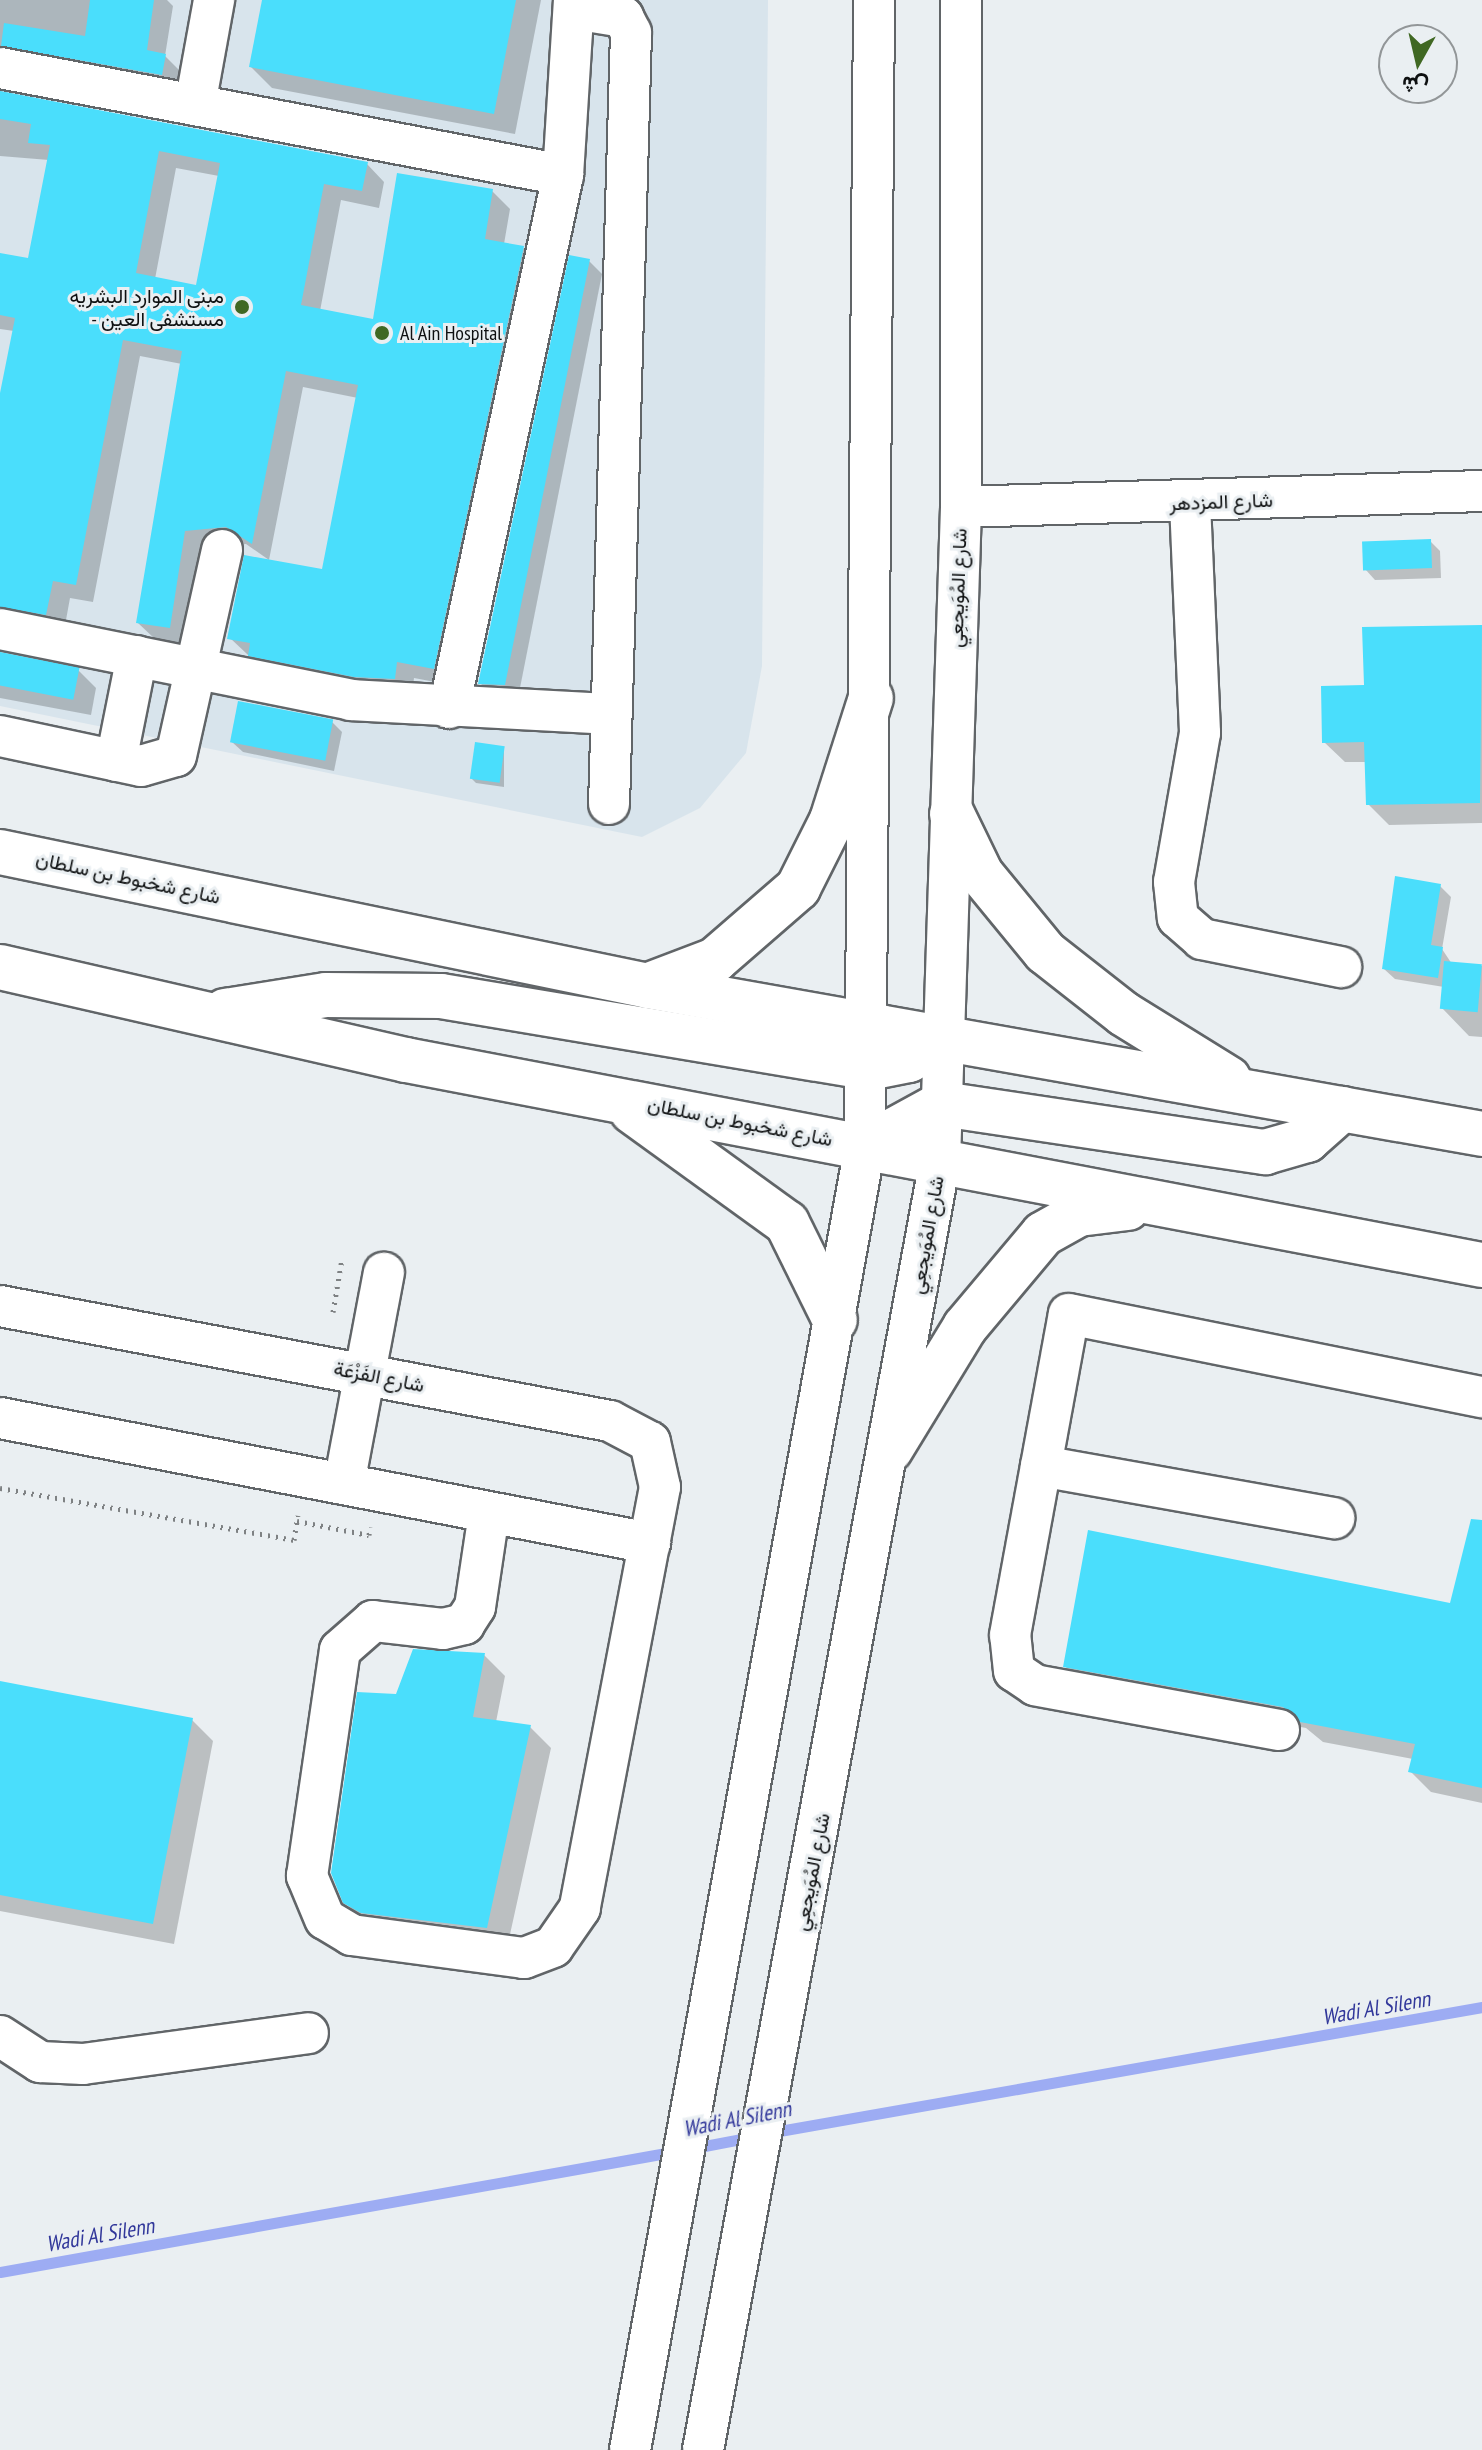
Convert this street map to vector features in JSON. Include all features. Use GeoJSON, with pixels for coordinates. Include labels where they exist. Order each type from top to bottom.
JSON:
{"type":"FeatureCollection","features":[{"type":"Feature","properties":{"kind":"main road"},"geometry":{"type":"LineString","coordinates":[[648,986],[715,960],[798,888],[832,820],[871,698]]}},
{"type":"Feature","properties":{"kind":"main road"},"geometry":{"type":"LineString","coordinates":[[952,814],[981,874],[1045,952],[1166,1042],[1272,1097]]}},
{"type":"Feature","properties":{"kind":"main road","name":"شارع شخبوط بن سلطان"},"geometry":{"type":"LineString","coordinates":[[0,852],[648,986],[1482,1134]]}},
{"type":"Feature","properties":{"kind":"main road","name":"شارع شخبوط بن سلطان"},"geometry":{"type":"LineString","coordinates":[[0,967],[213,1013],[406,1060],[1482,1265]]}},
{"type":"Feature","properties":{"kind":"main road"},"geometry":{"type":"LineString","coordinates":[[213,1013],[326,995],[441,996],[869,1068],[909,1060],[944,1039]]}},
{"type":"Feature","properties":{"kind":"main road"},"geometry":{"type":"LineString","coordinates":[[601,1095],[685,1144],[787,1223],[835,1320]]}},
{"type":"Feature","properties":{"kind":"main road"},"geometry":{"type":"LineString","coordinates":[[865,1146],[942,1104],[1265,1152],[1307,1140],[1342,1109]]}},
{"type":"Feature","properties":{"kind":"main road"},"geometry":{"type":"LineString","coordinates":[[890,1450],[965,1327],[1043,1234],[1079,1214],[1168,1205]]}},
{"type":"Feature","properties":{"kind":"street"},"geometry":{"type":"LineString","coordinates":[[195,105],[214,0]]}},
{"type":"Feature","properties":{"kind":"street"},"geometry":{"type":"LineString","coordinates":[[630,2450],[733,1899],[865,1146],[871,1025],[874,0]]}},
{"type":"Feature","properties":{"kind":"street","name":"شارع المُوَيجعِي"},"geometry":{"type":"LineString","coordinates":[[703,2450],[890,1450],[940,1161],[961,507],[961,0]]}},
{"type":"Feature","properties":{"kind":"street"},"geometry":{"type":"LineString","coordinates":[[449,708],[563,175],[574,5],[623,17],[631,33],[609,804]]}},
{"type":"Feature","properties":{"kind":"street"},"geometry":{"type":"LineString","coordinates":[[0,68],[563,175]]}},
{"type":"Feature","properties":{"kind":"street","name":"شارع المزدهر"},"geometry":{"type":"LineString","coordinates":[[961,507],[1190,503],[1482,491]]}},
{"type":"Feature","properties":{"kind":"street"},"geometry":{"type":"LineString","coordinates":[[1190,503],[1200,733],[1174,882],[1178,918],[1202,939],[1341,967]]}},
{"type":"Feature","properties":{"kind":"street"},"geometry":{"type":"LineString","coordinates":[[0,736],[154,766],[176,756],[200,669],[222,550]]}},
{"type":"Feature","properties":{"kind":"street"},"geometry":{"type":"LineString","coordinates":[[0,629],[351,700],[449,708],[611,714]]}},
{"type":"Feature","properties":{"kind":"street"},"geometry":{"type":"LineString","coordinates":[[116,761],[137,656]]}},
{"type":"Feature","properties":{"kind":"street"},"geometry":{"type":"LineString","coordinates":[[344,1484],[384,1273]]}},
{"type":"Feature","properties":{"kind":"street","name":"شارع الفَزْعَة"},"geometry":{"type":"LineString","coordinates":[[0,1306],[639,1431],[661,1471],[580,1908],[553,1947],[524,1958],[352,1935],[325,1919],[307,1876],[340,1650],[373,1621],[443,1629],[464,1624],[475,1607],[489,1513]]}},
{"type":"Feature","properties":{"kind":"street"},"geometry":{"type":"LineString","coordinates":[[1279,1730],[1035,1685],[1014,1671],[1010,1635],[1069,1314],[1482,1397]]}},
{"type":"Feature","properties":{"kind":"street"},"geometry":{"type":"LineString","coordinates":[[0,1418],[650,1543]]}},
{"type":"Feature","properties":{"kind":"street"},"geometry":{"type":"LineString","coordinates":[[1041,1466],[1334,1518]]}},
{"type":"Feature","properties":{"kind":"street"},"geometry":{"type":"LineString","coordinates":[[0,2036],[40,2062],[83,2064],[308,2033]]}},
{"type":"Feature","properties":{"kind":"shaded area","name":"Al Ain Hospital"},"geometry":{"type":"Polygon","coordinates":[[[0,0],[768,0],[762,666],[746,753],[700,808],[642,837],[0,706],[0,0]]]}},
{"type":"Feature","properties":{"kind":"building"},"geometry":{"type":"Polygon","coordinates":[[[90,0],[154,0],[147,50],[166,54],[162,75],[1,46],[4,23],[85,36],[90,0]]]}},
{"type":"Feature","properties":{"kind":"building"},"geometry":{"type":"Polygon","coordinates":[[[262,0],[516,0],[494,114],[249,67],[262,0]]]}},
{"type":"Feature","properties":{"kind":"building"},"geometry":{"type":"Polygon","coordinates":[[[0,91],[368,162],[362,191],[324,184],[301,305],[373,319],[397,173],[493,189],[485,239],[524,246],[434,669],[397,662],[395,679],[354,677],[248,656],[250,643],[227,639],[244,555],[322,569],[358,385],[286,371],[252,544],[226,527],[185,531],[170,628],[136,623],[182,351],[123,340],[76,585],[53,581],[46,615],[0,607],[0,393],[15,318],[0,315],[0,253],[28,258],[50,145],[28,143],[31,124],[0,119],[0,91]],[[159,151],[136,273],[196,285],[220,163],[159,151]]]}},
{"type":"Feature","properties":{"kind":"building"},"geometry":{"type":"Polygon","coordinates":[[[569,255],[590,259],[505,685],[478,684],[569,255]]]}},
{"type":"Feature","properties":{"kind":"building"},"geometry":{"type":"Polygon","coordinates":[[[1431,539],[1432,568],[1363,570],[1362,541],[1431,539]]]}},
{"type":"Feature","properties":{"kind":"building"},"geometry":{"type":"Polygon","coordinates":[[[1482,625],[1480,803],[1366,805],[1364,742],[1322,743],[1321,686],[1364,685],[1362,627],[1482,625]]]}},
{"type":"Feature","properties":{"kind":"building"},"geometry":{"type":"Polygon","coordinates":[[[0,652],[80,667],[73,700],[0,686],[0,652]]]}},
{"type":"Feature","properties":{"kind":"building"},"geometry":{"type":"Polygon","coordinates":[[[238,701],[333,720],[325,761],[230,742],[238,701]]]}},
{"type":"Feature","properties":{"kind":"building"},"geometry":{"type":"Polygon","coordinates":[[[475,742],[505,746],[500,783],[470,779],[475,742]]]}},
{"type":"Feature","properties":{"kind":"building"},"geometry":{"type":"Polygon","coordinates":[[[1395,876],[1441,884],[1431,945],[1443,947],[1438,978],[1382,969],[1395,876]]]}},
{"type":"Feature","properties":{"kind":"building"},"geometry":{"type":"Polygon","coordinates":[[[1444,961],[1482,964],[1478,1012],[1440,1009],[1444,961]]]}},
{"type":"Feature","properties":{"kind":"building"},"geometry":{"type":"Polygon","coordinates":[[[1471,1519],[1482,1520],[1482,1788],[1408,1772],[1415,1744],[1300,1722],[1283,1707],[1063,1667],[1088,1530],[1450,1603],[1471,1519]]]}},
{"type":"Feature","properties":{"kind":"building"},"geometry":{"type":"Polygon","coordinates":[[[413,1649],[485,1653],[473,1717],[531,1725],[487,1928],[361,1913],[343,1903],[331,1873],[357,1692],[396,1694],[413,1649]]]}},
{"type":"Feature","properties":{"kind":"building"},"geometry":{"type":"Polygon","coordinates":[[[0,1681],[193,1718],[153,1924],[0,1895],[0,1681]]]}},
{"type":"Feature","properties":{"kind":"waterway","name":"Wadi Al Silenn"},"geometry":{"type":"LineString","coordinates":[[768,2133],[1482,2007]]}},
{"type":"Feature","properties":{"kind":"waterway","name":"Wadi Al Silenn"},"geometry":{"type":"LineString","coordinates":[[694,2148],[751,2137]]}},
{"type":"Feature","properties":{"kind":"waterway","name":"Wadi Al Silenn"},"geometry":{"type":"LineString","coordinates":[[0,2272],[677,2151]]}},
{"type":"Feature","properties":{"kind":"place","name":"مبنى الموارد البشريه - مستشفى العين"},"geometry":{"type":"Point","coordinates":[242,307]}},
{"type":"Feature","properties":{"kind":"place","name":"Al Ain Hospital"},"geometry":{"type":"Point","coordinates":[382,333]}}]}
